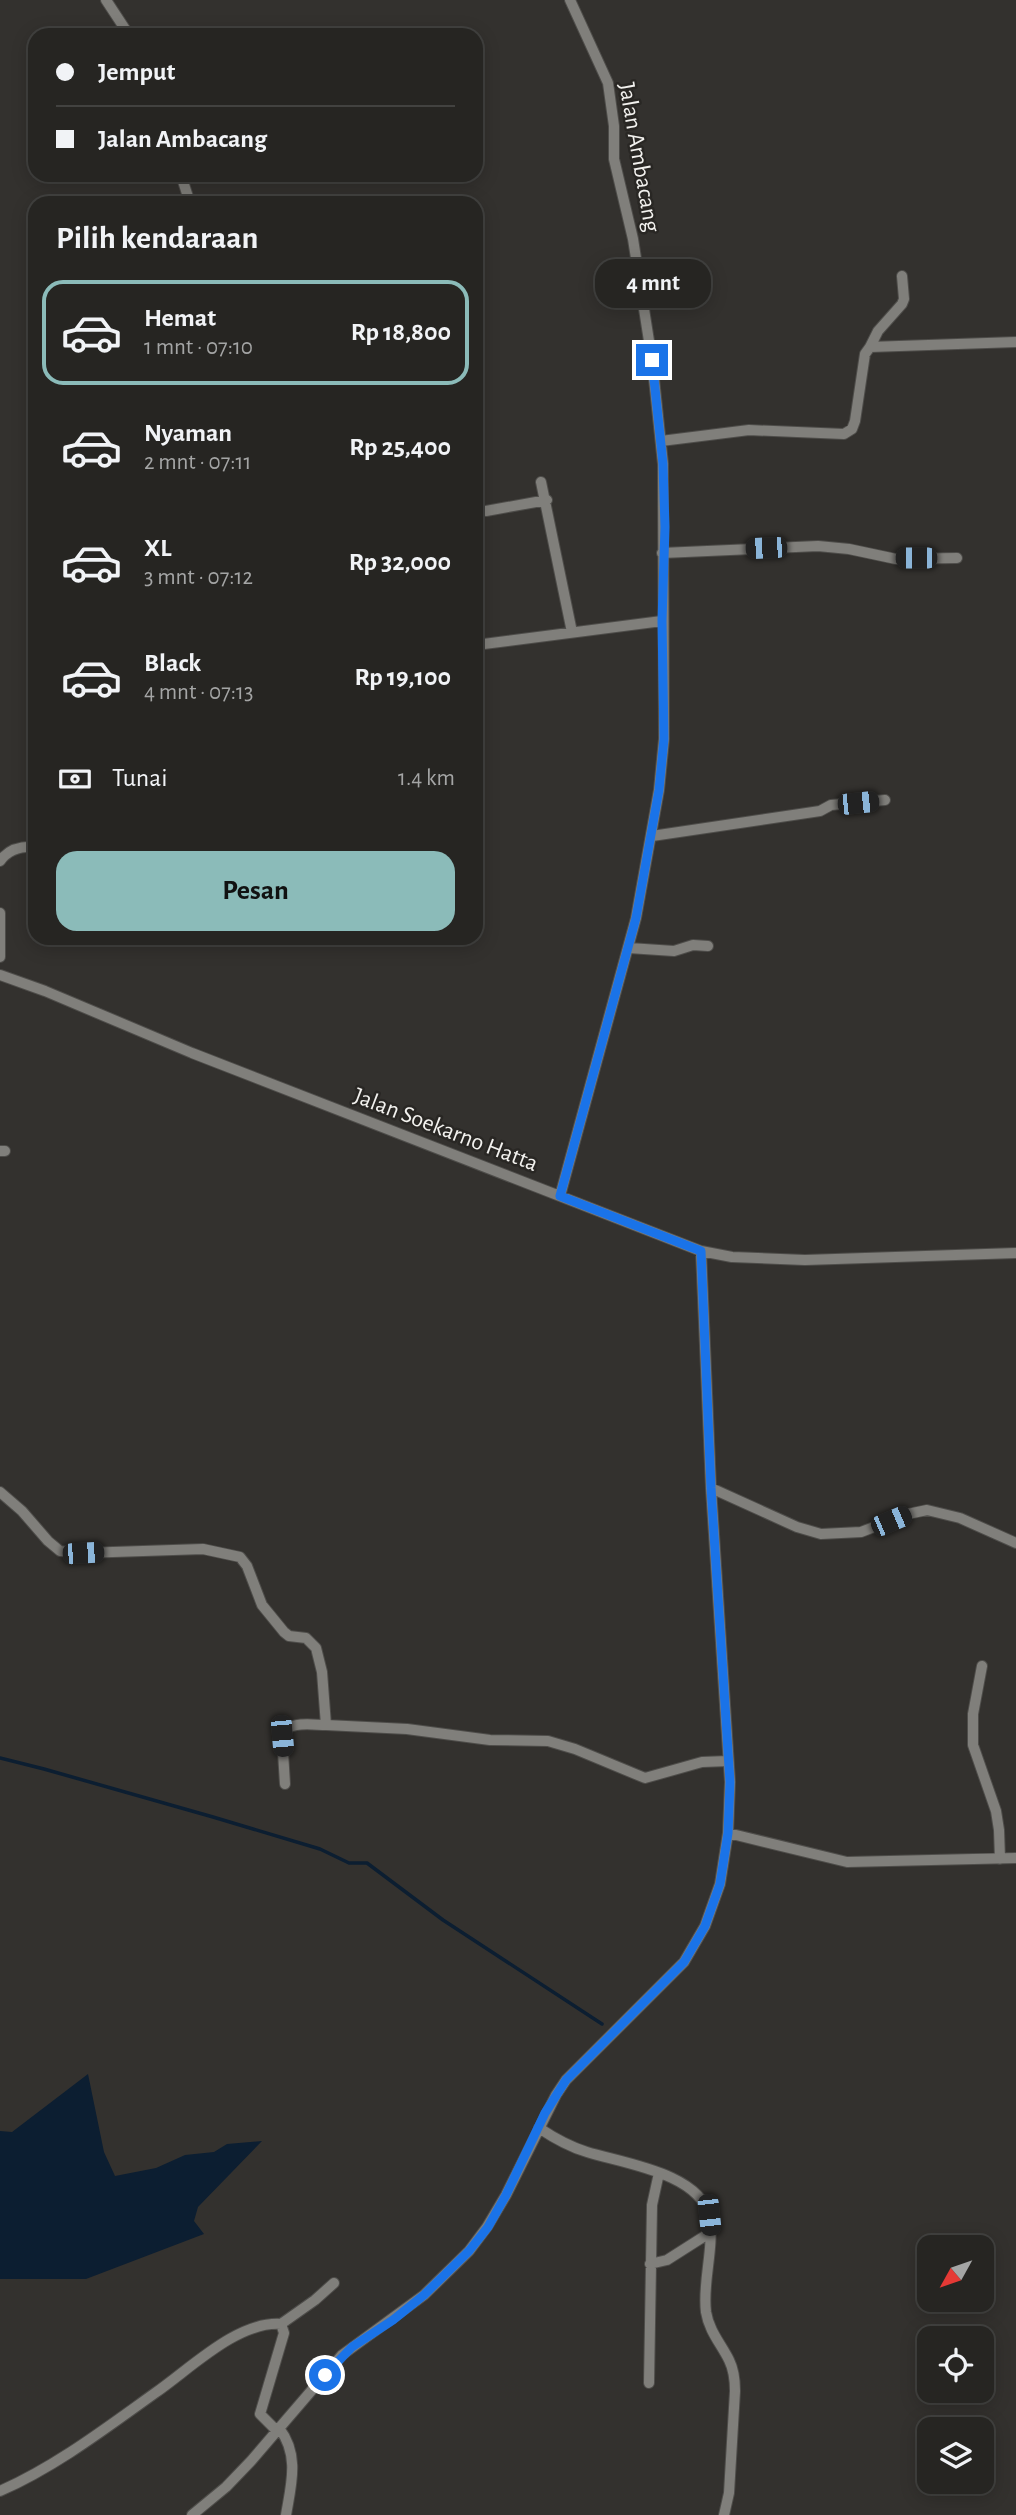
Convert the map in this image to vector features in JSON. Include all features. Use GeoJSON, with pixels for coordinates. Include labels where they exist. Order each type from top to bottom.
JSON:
{"type":"FeatureCollection","features":[{"type":"Feature","properties":{"kind":"street"},"geometry":{"type":"LineString","coordinates":[[106,0],[124,28]]}},
{"type":"Feature","properties":{"kind":"street","name":"Jalan Ambacang"},"geometry":{"type":"LineString","coordinates":[[560,1196],[629,948],[652,836],[664,739],[662,553],[665,527],[661,441],[652,360],[633,240],[614,159],[614,126],[608,83],[570,0]]}},
{"type":"Feature","properties":{"kind":"street"},"geometry":{"type":"LineString","coordinates":[[661,441],[749,430],[848,432],[855,421],[865,354],[878,331],[902,304],[902,276]]}},
{"type":"Feature","properties":{"kind":"street"},"geometry":{"type":"LineString","coordinates":[[870,347],[1016,342]]}},
{"type":"Feature","properties":{"kind":"street"},"geometry":{"type":"LineString","coordinates":[[541,482],[547,500],[572,632]]}},
{"type":"Feature","properties":{"kind":"street"},"geometry":{"type":"LineString","coordinates":[[486,511],[547,500]]}},
{"type":"Feature","properties":{"kind":"street"},"geometry":{"type":"LineString","coordinates":[[662,553],[818,546],[896,558],[957,558]]}},
{"type":"Feature","properties":{"kind":"street"},"geometry":{"type":"LineString","coordinates":[[483,644],[662,621]]}},
{"type":"Feature","properties":{"kind":"street"},"geometry":{"type":"LineString","coordinates":[[652,836],[810,812],[831,805],[885,800]]}},
{"type":"Feature","properties":{"kind":"street"},"geometry":{"type":"LineString","coordinates":[[0,861],[5,854],[28,848]]}},
{"type":"Feature","properties":{"kind":"street"},"geometry":{"type":"LineString","coordinates":[[0,913],[0,957]]}},
{"type":"Feature","properties":{"kind":"street"},"geometry":{"type":"LineString","coordinates":[[629,948],[674,951],[693,945],[708,946]]}},
{"type":"Feature","properties":{"kind":"street","name":"Jalan Soekarno Hatta"},"geometry":{"type":"LineString","coordinates":[[0,975],[45,991],[192,1053],[701,1251],[732,1257],[805,1260],[1016,1253]]}},
{"type":"Feature","properties":{"kind":"street"},"geometry":{"type":"LineString","coordinates":[[191,2515],[226,2487],[352,2347],[393,2320],[424,2295],[469,2251],[488,2227],[506,2195],[555,2095],[566,2080],[684,1962],[715,1902],[728,1833],[728,1761],[711,1488],[701,1251]]}},
{"type":"Feature","properties":{"kind":"street"},"geometry":{"type":"LineString","coordinates":[[711,1488],[797,1527],[821,1534],[861,1532],[908,1514],[927,1510],[960,1518],[1016,1543]]}},
{"type":"Feature","properties":{"kind":"street"},"geometry":{"type":"LineString","coordinates":[[0,1492],[60,1551],[83,1553],[203,1549],[240,1558],[247,1566],[262,1605],[284,1632],[289,1636],[306,1638],[316,1648],[322,1672],[326,1725]]}},
{"type":"Feature","properties":{"kind":"street"},"geometry":{"type":"LineString","coordinates":[[982,1666],[973,1714],[973,1745],[996,1811],[1000,1858]]}},
{"type":"Feature","properties":{"kind":"street"},"geometry":{"type":"LineString","coordinates":[[285,1784],[282,1736],[284,1730],[290,1726],[407,1729],[490,1740],[548,1741],[575,1749],[645,1778],[702,1762],[728,1761]]}},
{"type":"Feature","properties":{"kind":"street"},"geometry":{"type":"LineString","coordinates":[[728,1833],[847,1862],[1016,1858]]}},
{"type":"Feature","properties":{"kind":"street"},"geometry":{"type":"LineString","coordinates":[[539,2128],[584,2151],[659,2173],[687,2186],[705,2204],[710,2232],[707,2320],[734,2374],[729,2493],[724,2515]]}},
{"type":"Feature","properties":{"kind":"street"},"geometry":{"type":"LineString","coordinates":[[649,2383],[652,2205],[659,2173]]}},
{"type":"Feature","properties":{"kind":"street"},"geometry":{"type":"LineString","coordinates":[[650,2264],[667,2260],[710,2232]]}},
{"type":"Feature","properties":{"kind":"street"},"geometry":{"type":"LineString","coordinates":[[0,2491],[56,2460],[231,2339],[264,2326],[281,2324],[334,2283]]}},
{"type":"Feature","properties":{"kind":"street"},"geometry":{"type":"LineString","coordinates":[[281,2324],[284,2333],[282,2344],[260,2410],[264,2420],[278,2430],[290,2446],[293,2472],[286,2515]]}},
{"type":"Feature","properties":{"kind":"water"},"geometry":{"type":"Polygon","coordinates":[[[88,2074],[104,2152],[115,2176],[156,2168],[185,2155],[214,2152],[227,2144],[262,2141],[198,2207],[194,2221],[204,2234],[86,2279],[0,2279],[0,2131],[12,2132],[88,2074]]]}},
{"type":"Feature","properties":{"kind":"waterway"},"geometry":{"type":"LineString","coordinates":[[0,1758],[320,1849],[349,1863],[367,1863],[443,1920],[602,2024]]}},
{"type":"Feature","properties":{"kind":"route"},"geometry":{"type":"LineString","coordinates":[[325,2375],[352,2347],[393,2320],[424,2295],[469,2251],[488,2227],[522,2167],[545,2113],[566,2080],[656,1993],[684,1962],[705,1926],[715,1902],[725,1857],[730,1782],[711,1488],[701,1251],[560,1196],[636,918],[659,790],[664,739],[662,553],[665,527],[663,464],[652,360]]}}]}
